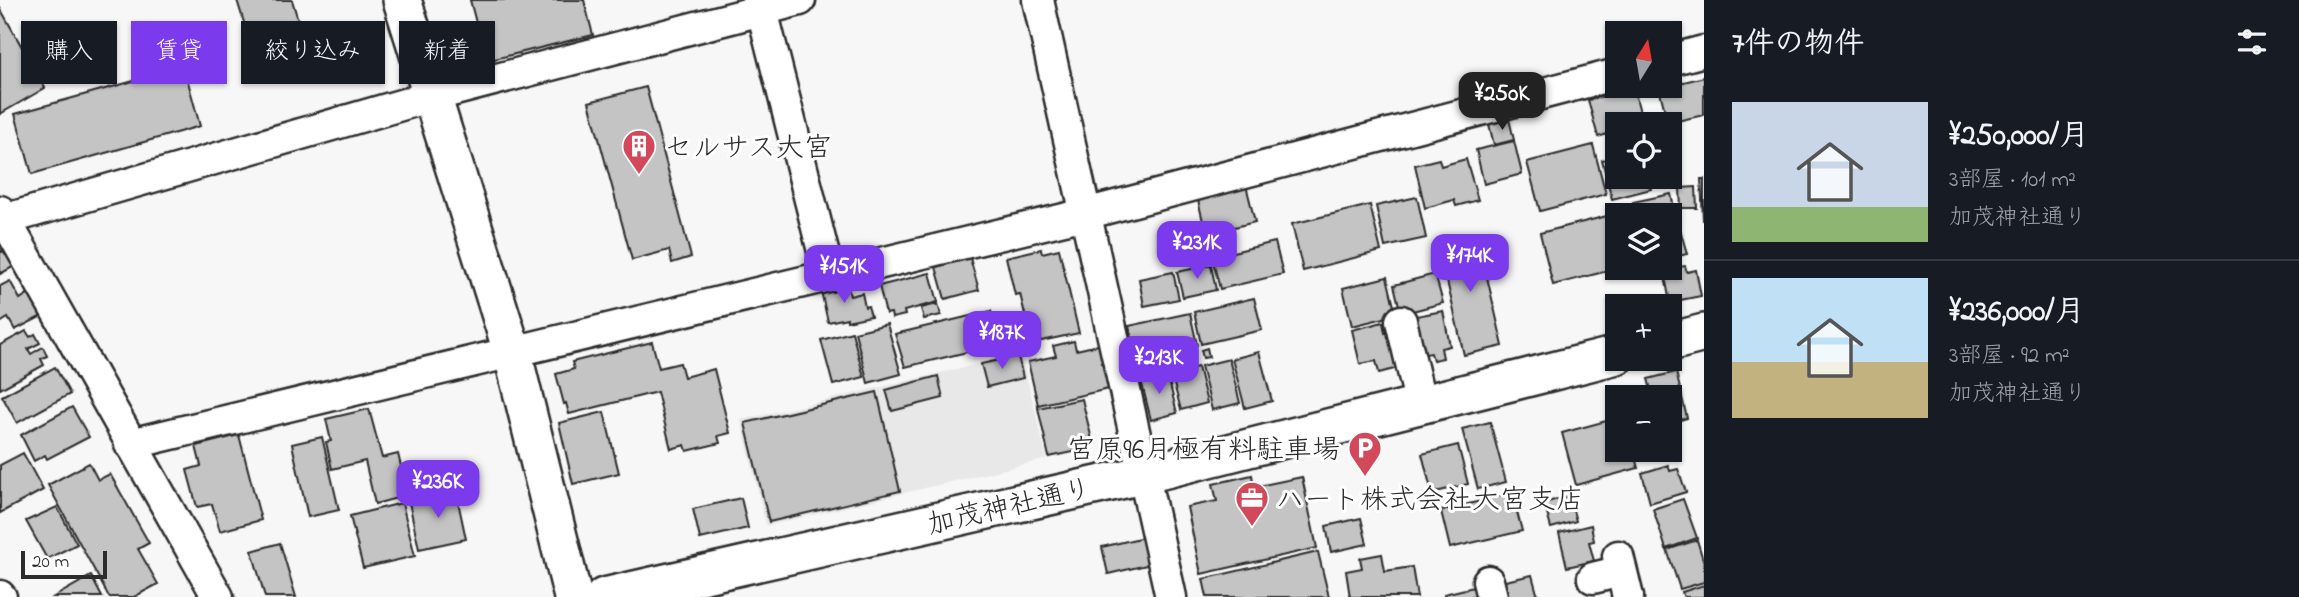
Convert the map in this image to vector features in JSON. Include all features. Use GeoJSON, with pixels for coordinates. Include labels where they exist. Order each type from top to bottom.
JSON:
{"type":"FeatureCollection","features":[{"type":"Feature","properties":{"kind":"street"},"geometry":{"type":"LineString","coordinates":[[402,0],[512,351],[573,597]]}},
{"type":"Feature","properties":{"kind":"street"},"geometry":{"type":"LineString","coordinates":[[218,597],[2,217],[432,96],[698,13],[762,10],[800,0]]}},
{"type":"Feature","properties":{"kind":"street"},"geometry":{"type":"LineString","coordinates":[[1038,0],[1171,597]]}},
{"type":"Feature","properties":{"kind":"street"},"geometry":{"type":"LineString","coordinates":[[762,10],[829,275]]}},
{"type":"Feature","properties":{"kind":"street"},"geometry":{"type":"LineString","coordinates":[[1682,57],[1704,51]]}},
{"type":"Feature","properties":{"kind":"street"},"geometry":{"type":"LineString","coordinates":[[130,444],[1085,214],[1605,77]]}},
{"type":"Feature","properties":{"kind":"street"},"geometry":{"type":"LineString","coordinates":[[1401,321],[1421,405]]}},
{"type":"Feature","properties":{"kind":"street"},"geometry":{"type":"LineString","coordinates":[[1682,339],[1704,333]]}},
{"type":"Feature","properties":{"kind":"street","name":"加茂神社通り"},"geometry":{"type":"LineString","coordinates":[[604,597],[1142,475],[1605,358]]}},
{"type":"Feature","properties":{"kind":"shaded area"},"geometry":{"type":"Polygon","coordinates":[[[1021,354],[1047,459],[766,526],[741,420],[1021,354]]]}},
{"type":"Feature","properties":{"kind":"building"},"geometry":{"type":"Polygon","coordinates":[[[237,0],[292,0],[298,21],[244,21],[237,0]]]}},
{"type":"Feature","properties":{"kind":"building"},"geometry":{"type":"Polygon","coordinates":[[[470,0],[584,0],[593,35],[495,59],[495,21],[476,21],[470,0]]]}},
{"type":"Feature","properties":{"kind":"building"},"geometry":{"type":"Polygon","coordinates":[[[0,8],[21,45],[21,84],[43,84],[45,88],[0,114],[0,8]]]}},
{"type":"Feature","properties":{"kind":"building"},"geometry":{"type":"Polygon","coordinates":[[[1704,77],[1704,115],[1682,120],[1682,112],[1665,112],[1662,98],[1682,98],[1682,82],[1704,77]]]}},
{"type":"Feature","properties":{"kind":"building"},"geometry":{"type":"Polygon","coordinates":[[[131,82],[131,84],[189,84],[200,126],[32,174],[15,114],[131,82]]]}},
{"type":"Feature","properties":{"kind":"building","name":"セルサス大宮"},"geometry":{"type":"Polygon","coordinates":[[[646,87],[691,257],[672,263],[669,250],[632,260],[589,102],[646,87]]]}},
{"type":"Feature","properties":{"kind":"building"},"geometry":{"type":"Polygon","coordinates":[[[1605,96],[1636,98],[1640,112],[1605,112],[1605,135],[1598,137],[1588,100],[1605,96]]]}},
{"type":"Feature","properties":{"kind":"building"},"geometry":{"type":"Polygon","coordinates":[[[1509,119],[1514,140],[1494,145],[1489,124],[1509,119]]]}},
{"type":"Feature","properties":{"kind":"building"},"geometry":{"type":"Polygon","coordinates":[[[1514,141],[1522,174],[1484,184],[1476,150],[1514,141]]]}},
{"type":"Feature","properties":{"kind":"building"},"geometry":{"type":"Polygon","coordinates":[[[1593,145],[1606,194],[1540,211],[1527,162],[1593,145]]]}},
{"type":"Feature","properties":{"kind":"building"},"geometry":{"type":"Polygon","coordinates":[[[1439,159],[1441,166],[1466,159],[1478,200],[1456,206],[1454,200],[1425,208],[1415,165],[1439,159]]]}},
{"type":"Feature","properties":{"kind":"building"},"geometry":{"type":"Polygon","coordinates":[[[1701,179],[1704,179],[1704,220],[1703,220],[1701,179]]]}},
{"type":"Feature","properties":{"kind":"building"},"geometry":{"type":"Polygon","coordinates":[[[1246,185],[1255,222],[1206,234],[1197,196],[1246,185]]]}},
{"type":"Feature","properties":{"kind":"building"},"geometry":{"type":"Polygon","coordinates":[[[1696,187],[1697,208],[1682,208],[1682,188],[1696,187]]]}},
{"type":"Feature","properties":{"kind":"building"},"geometry":{"type":"Polygon","coordinates":[[[1609,189],[1651,189],[1612,199],[1609,189]]]}},
{"type":"Feature","properties":{"kind":"building"},"geometry":{"type":"Polygon","coordinates":[[[1671,194],[1673,203],[1633,203],[1671,194]]]}},
{"type":"Feature","properties":{"kind":"building"},"geometry":{"type":"Polygon","coordinates":[[[1417,197],[1426,238],[1385,247],[1376,206],[1417,197]]]}},
{"type":"Feature","properties":{"kind":"building"},"geometry":{"type":"Polygon","coordinates":[[[1370,205],[1381,251],[1303,271],[1292,224],[1370,205]]]}},
{"type":"Feature","properties":{"kind":"building"},"geometry":{"type":"Polygon","coordinates":[[[1605,217],[1605,272],[1553,285],[1540,233],[1605,217]]]}},
{"type":"Feature","properties":{"kind":"building"},"geometry":{"type":"Polygon","coordinates":[[[1477,234],[1503,346],[1464,355],[1438,242],[1477,234]]]}},
{"type":"Feature","properties":{"kind":"building"},"geometry":{"type":"Polygon","coordinates":[[[1682,236],[1687,254],[1682,255],[1682,236]]]}},
{"type":"Feature","properties":{"kind":"building"},"geometry":{"type":"Polygon","coordinates":[[[1275,242],[1283,274],[1220,289],[1212,257],[1275,242]]]}},
{"type":"Feature","properties":{"kind":"building"},"geometry":{"type":"Polygon","coordinates":[[[11,248],[20,263],[0,274],[0,249],[2,252],[11,248]]]}},
{"type":"Feature","properties":{"kind":"building"},"geometry":{"type":"Polygon","coordinates":[[[1041,249],[1042,253],[1059,249],[1079,333],[1032,343],[1020,294],[1015,295],[1006,257],[1041,249]]]}},
{"type":"Feature","properties":{"kind":"building"},"geometry":{"type":"Polygon","coordinates":[[[970,258],[979,290],[945,299],[936,267],[970,258]]]}},
{"type":"Feature","properties":{"kind":"building"},"geometry":{"type":"Polygon","coordinates":[[[1211,265],[1216,290],[1183,297],[1177,272],[1211,265]]]}},
{"type":"Feature","properties":{"kind":"building"},"geometry":{"type":"Polygon","coordinates":[[[1682,266],[1685,266],[1687,272],[1696,270],[1701,296],[1682,300],[1682,294],[1668,294],[1666,280],[1682,280],[1682,266]]]}},
{"type":"Feature","properties":{"kind":"building"},"geometry":{"type":"Polygon","coordinates":[[[1173,272],[1179,299],[1144,306],[1139,279],[1173,272]]]}},
{"type":"Feature","properties":{"kind":"building"},"geometry":{"type":"Polygon","coordinates":[[[930,273],[938,302],[904,311],[905,315],[892,318],[891,313],[886,314],[879,286],[930,273]]]}},
{"type":"Feature","properties":{"kind":"building"},"geometry":{"type":"Polygon","coordinates":[[[1435,274],[1443,303],[1401,314],[1394,285],[1435,274]]]}},
{"type":"Feature","properties":{"kind":"building"},"geometry":{"type":"Polygon","coordinates":[[[1387,277],[1396,315],[1352,326],[1343,288],[1387,277]]]}},
{"type":"Feature","properties":{"kind":"building"},"geometry":{"type":"Polygon","coordinates":[[[10,281],[20,299],[29,293],[42,316],[15,330],[8,318],[0,323],[0,286],[10,281]]]}},
{"type":"Feature","properties":{"kind":"building"},"geometry":{"type":"Polygon","coordinates":[[[847,284],[850,296],[862,293],[865,307],[868,306],[871,316],[828,322],[821,291],[847,284]]]}},
{"type":"Feature","properties":{"kind":"building"},"geometry":{"type":"Polygon","coordinates":[[[1254,298],[1262,330],[1201,344],[1194,312],[1254,298]]]}},
{"type":"Feature","properties":{"kind":"building"},"geometry":{"type":"Polygon","coordinates":[[[938,304],[941,315],[924,319],[921,308],[938,304]]]}},
{"type":"Feature","properties":{"kind":"building"},"geometry":{"type":"Polygon","coordinates":[[[991,311],[1000,344],[905,367],[895,334],[991,311]]]}},
{"type":"Feature","properties":{"kind":"building"},"geometry":{"type":"Polygon","coordinates":[[[1443,311],[1450,346],[1441,348],[1443,358],[1433,360],[1431,353],[1418,355],[1411,317],[1443,311]]]}},
{"type":"Feature","properties":{"kind":"building"},"geometry":{"type":"Polygon","coordinates":[[[1190,313],[1197,345],[1136,358],[1129,326],[1190,313]]]}},
{"type":"Feature","properties":{"kind":"building"},"geometry":{"type":"Polygon","coordinates":[[[1383,322],[1385,333],[1389,332],[1398,368],[1379,373],[1376,361],[1360,364],[1352,330],[1383,322]]]}},
{"type":"Feature","properties":{"kind":"building"},"geometry":{"type":"Polygon","coordinates":[[[887,324],[901,374],[868,383],[855,332],[887,324]]]}},
{"type":"Feature","properties":{"kind":"building"},"geometry":{"type":"Polygon","coordinates":[[[26,331],[30,337],[35,334],[40,343],[28,349],[31,354],[43,347],[47,356],[41,359],[44,365],[0,389],[0,345],[26,331]]]}},
{"type":"Feature","properties":{"kind":"building"},"geometry":{"type":"Polygon","coordinates":[[[852,332],[864,377],[833,385],[821,340],[852,332]]]}},
{"type":"Feature","properties":{"kind":"building"},"geometry":{"type":"Polygon","coordinates":[[[1074,341],[1076,350],[1103,344],[1113,388],[1038,405],[1028,362],[1056,356],[1053,346],[1074,341]]]}},
{"type":"Feature","properties":{"kind":"building"},"geometry":{"type":"Polygon","coordinates":[[[652,342],[659,368],[680,363],[684,377],[714,369],[730,433],[718,436],[720,443],[687,451],[685,445],[671,449],[657,392],[569,414],[556,374],[574,369],[572,362],[652,342]]]}},
{"type":"Feature","properties":{"kind":"building"},"geometry":{"type":"Polygon","coordinates":[[[1207,348],[1209,357],[1203,358],[1201,350],[1207,348]]]}},
{"type":"Feature","properties":{"kind":"building"},"geometry":{"type":"Polygon","coordinates":[[[1259,352],[1272,401],[1245,408],[1232,359],[1259,352]]]}},
{"type":"Feature","properties":{"kind":"building"},"geometry":{"type":"Polygon","coordinates":[[[1018,356],[1023,378],[987,387],[981,364],[1018,356]]]}},
{"type":"Feature","properties":{"kind":"building"},"geometry":{"type":"Polygon","coordinates":[[[1229,359],[1240,403],[1212,410],[1201,366],[1229,359]]]}},
{"type":"Feature","properties":{"kind":"building"},"geometry":{"type":"Polygon","coordinates":[[[55,367],[70,394],[17,423],[2,396],[55,367]]]}},
{"type":"Feature","properties":{"kind":"building"},"geometry":{"type":"Polygon","coordinates":[[[1198,367],[1207,403],[1181,410],[1171,373],[1198,367]]]}},
{"type":"Feature","properties":{"kind":"building"},"geometry":{"type":"Polygon","coordinates":[[[1676,372],[1679,385],[1650,385],[1648,379],[1676,372]]]}},
{"type":"Feature","properties":{"kind":"building"},"geometry":{"type":"Polygon","coordinates":[[[1167,373],[1177,413],[1151,420],[1141,380],[1167,373]]]}},
{"type":"Feature","properties":{"kind":"building"},"geometry":{"type":"Polygon","coordinates":[[[938,376],[943,398],[892,411],[886,390],[938,376]]]}},
{"type":"Feature","properties":{"kind":"building"},"geometry":{"type":"Polygon","coordinates":[[[877,392],[900,491],[769,522],[745,423],[877,392]]]}},
{"type":"Feature","properties":{"kind":"building"},"geometry":{"type":"Polygon","coordinates":[[[1682,397],[1687,418],[1682,419],[1682,397]]]}},
{"type":"Feature","properties":{"kind":"building"},"geometry":{"type":"Polygon","coordinates":[[[1082,399],[1092,440],[1076,444],[1078,451],[1049,457],[1038,408],[1082,399]]]}},
{"type":"Feature","properties":{"kind":"building"},"geometry":{"type":"Polygon","coordinates":[[[72,407],[89,437],[47,459],[45,455],[34,461],[21,435],[72,407]]]}},
{"type":"Feature","properties":{"kind":"building"},"geometry":{"type":"Polygon","coordinates":[[[369,409],[382,458],[398,454],[408,495],[375,504],[365,461],[332,469],[326,442],[331,441],[326,419],[369,409]]]}},
{"type":"Feature","properties":{"kind":"building"},"geometry":{"type":"Polygon","coordinates":[[[604,412],[619,473],[573,484],[559,423],[604,412]]]}},
{"type":"Feature","properties":{"kind":"building"},"geometry":{"type":"Polygon","coordinates":[[[1605,421],[1605,462],[1636,462],[1638,468],[1576,485],[1562,433],[1605,421]]]}},
{"type":"Feature","properties":{"kind":"building"},"geometry":{"type":"Polygon","coordinates":[[[1490,422],[1506,482],[1478,489],[1462,429],[1490,422]]]}},
{"type":"Feature","properties":{"kind":"building"},"geometry":{"type":"Polygon","coordinates":[[[239,435],[261,520],[220,531],[212,504],[197,507],[187,470],[201,466],[196,446],[239,435]]]}},
{"type":"Feature","properties":{"kind":"building"},"geometry":{"type":"Polygon","coordinates":[[[322,437],[339,510],[308,517],[292,444],[322,437]]]}},
{"type":"Feature","properties":{"kind":"building"},"geometry":{"type":"Polygon","coordinates":[[[1458,445],[1468,484],[1432,493],[1422,454],[1458,445]]]}},
{"type":"Feature","properties":{"kind":"building"},"geometry":{"type":"Polygon","coordinates":[[[23,453],[43,490],[0,513],[0,465],[23,453]]]}},
{"type":"Feature","properties":{"kind":"building"},"geometry":{"type":"Polygon","coordinates":[[[89,463],[98,480],[110,474],[149,543],[138,549],[158,584],[134,597],[109,597],[48,485],[89,463]]]}},
{"type":"Feature","properties":{"kind":"building"},"geometry":{"type":"Polygon","coordinates":[[[1668,465],[1670,471],[1678,469],[1686,492],[1650,503],[1642,473],[1668,465]]]}},
{"type":"Feature","properties":{"kind":"building","name":"ハート株式会社大宮支店"},"geometry":{"type":"Polygon","coordinates":[[[1252,475],[1254,487],[1302,477],[1317,548],[1201,574],[1187,507],[1217,501],[1213,484],[1252,475]]]}},
{"type":"Feature","properties":{"kind":"building"},"geometry":{"type":"Polygon","coordinates":[[[456,492],[466,539],[419,549],[409,502],[456,492]]]}},
{"type":"Feature","properties":{"kind":"building"},"geometry":{"type":"Polygon","coordinates":[[[1512,493],[1522,531],[1450,548],[1441,511],[1512,493]]]}},
{"type":"Feature","properties":{"kind":"building"},"geometry":{"type":"Polygon","coordinates":[[[1569,496],[1576,521],[1551,528],[1544,503],[1569,496]]]}},
{"type":"Feature","properties":{"kind":"building"},"geometry":{"type":"Polygon","coordinates":[[[741,498],[748,528],[700,539],[693,509],[741,498]]]}},
{"type":"Feature","properties":{"kind":"building"},"geometry":{"type":"Polygon","coordinates":[[[1683,499],[1697,538],[1666,549],[1653,509],[1683,499]]]}},
{"type":"Feature","properties":{"kind":"building"},"geometry":{"type":"Polygon","coordinates":[[[402,503],[415,556],[363,568],[350,516],[402,503]]]}},
{"type":"Feature","properties":{"kind":"building"},"geometry":{"type":"Polygon","coordinates":[[[57,507],[77,544],[47,559],[26,521],[57,507]]]}},
{"type":"Feature","properties":{"kind":"building"},"geometry":{"type":"Polygon","coordinates":[[[1361,518],[1367,544],[1331,552],[1326,526],[1361,518]]]}},
{"type":"Feature","properties":{"kind":"building"},"geometry":{"type":"Polygon","coordinates":[[[1591,525],[1594,541],[1589,542],[1594,561],[1567,567],[1559,533],[1591,525]]]}},
{"type":"Feature","properties":{"kind":"building"},"geometry":{"type":"Polygon","coordinates":[[[1148,536],[1155,563],[1108,574],[1102,547],[1148,536]]]}},
{"type":"Feature","properties":{"kind":"building"},"geometry":{"type":"Polygon","coordinates":[[[1697,540],[1704,563],[1704,582],[1680,589],[1667,550],[1697,540]]]}},
{"type":"Feature","properties":{"kind":"building"},"geometry":{"type":"Polygon","coordinates":[[[280,543],[296,597],[265,597],[252,551],[280,543]]]}},
{"type":"Feature","properties":{"kind":"building"},"geometry":{"type":"Polygon","coordinates":[[[1318,552],[1329,597],[1207,597],[1203,579],[1318,552]]]}},
{"type":"Feature","properties":{"kind":"building"},"geometry":{"type":"Polygon","coordinates":[[[1382,554],[1385,571],[1412,567],[1417,597],[1350,597],[1346,571],[1362,568],[1360,558],[1382,554]]]}},
{"type":"Feature","properties":{"kind":"building"},"geometry":{"type":"Polygon","coordinates":[[[1532,575],[1538,597],[1505,597],[1501,582],[1532,575]]]}},
{"type":"Feature","properties":{"kind":"building"},"geometry":{"type":"Polygon","coordinates":[[[91,576],[102,597],[54,597],[91,576]]]}},
{"type":"Feature","properties":{"kind":"building"},"geometry":{"type":"Polygon","coordinates":[[[1704,585],[1704,597],[1684,597],[1682,592],[1704,585]]]}},
{"type":"Feature","properties":{"kind":"building"},"geometry":{"type":"Polygon","coordinates":[[[1478,586],[1481,597],[1445,597],[1444,594],[1478,586]]]}},
{"type":"Feature","properties":{"kind":"place","name":"セルサス大宮"},"geometry":{"type":"Point","coordinates":[639,176]}},
{"type":"Feature","properties":{"kind":"place","name":"宮原96月極有料駐車場"},"geometry":{"type":"Point","coordinates":[1365,478]}},
{"type":"Feature","properties":{"kind":"place","name":"ハート株式会社大宮支店"},"geometry":{"type":"Point","coordinates":[1252,528]}}]}
